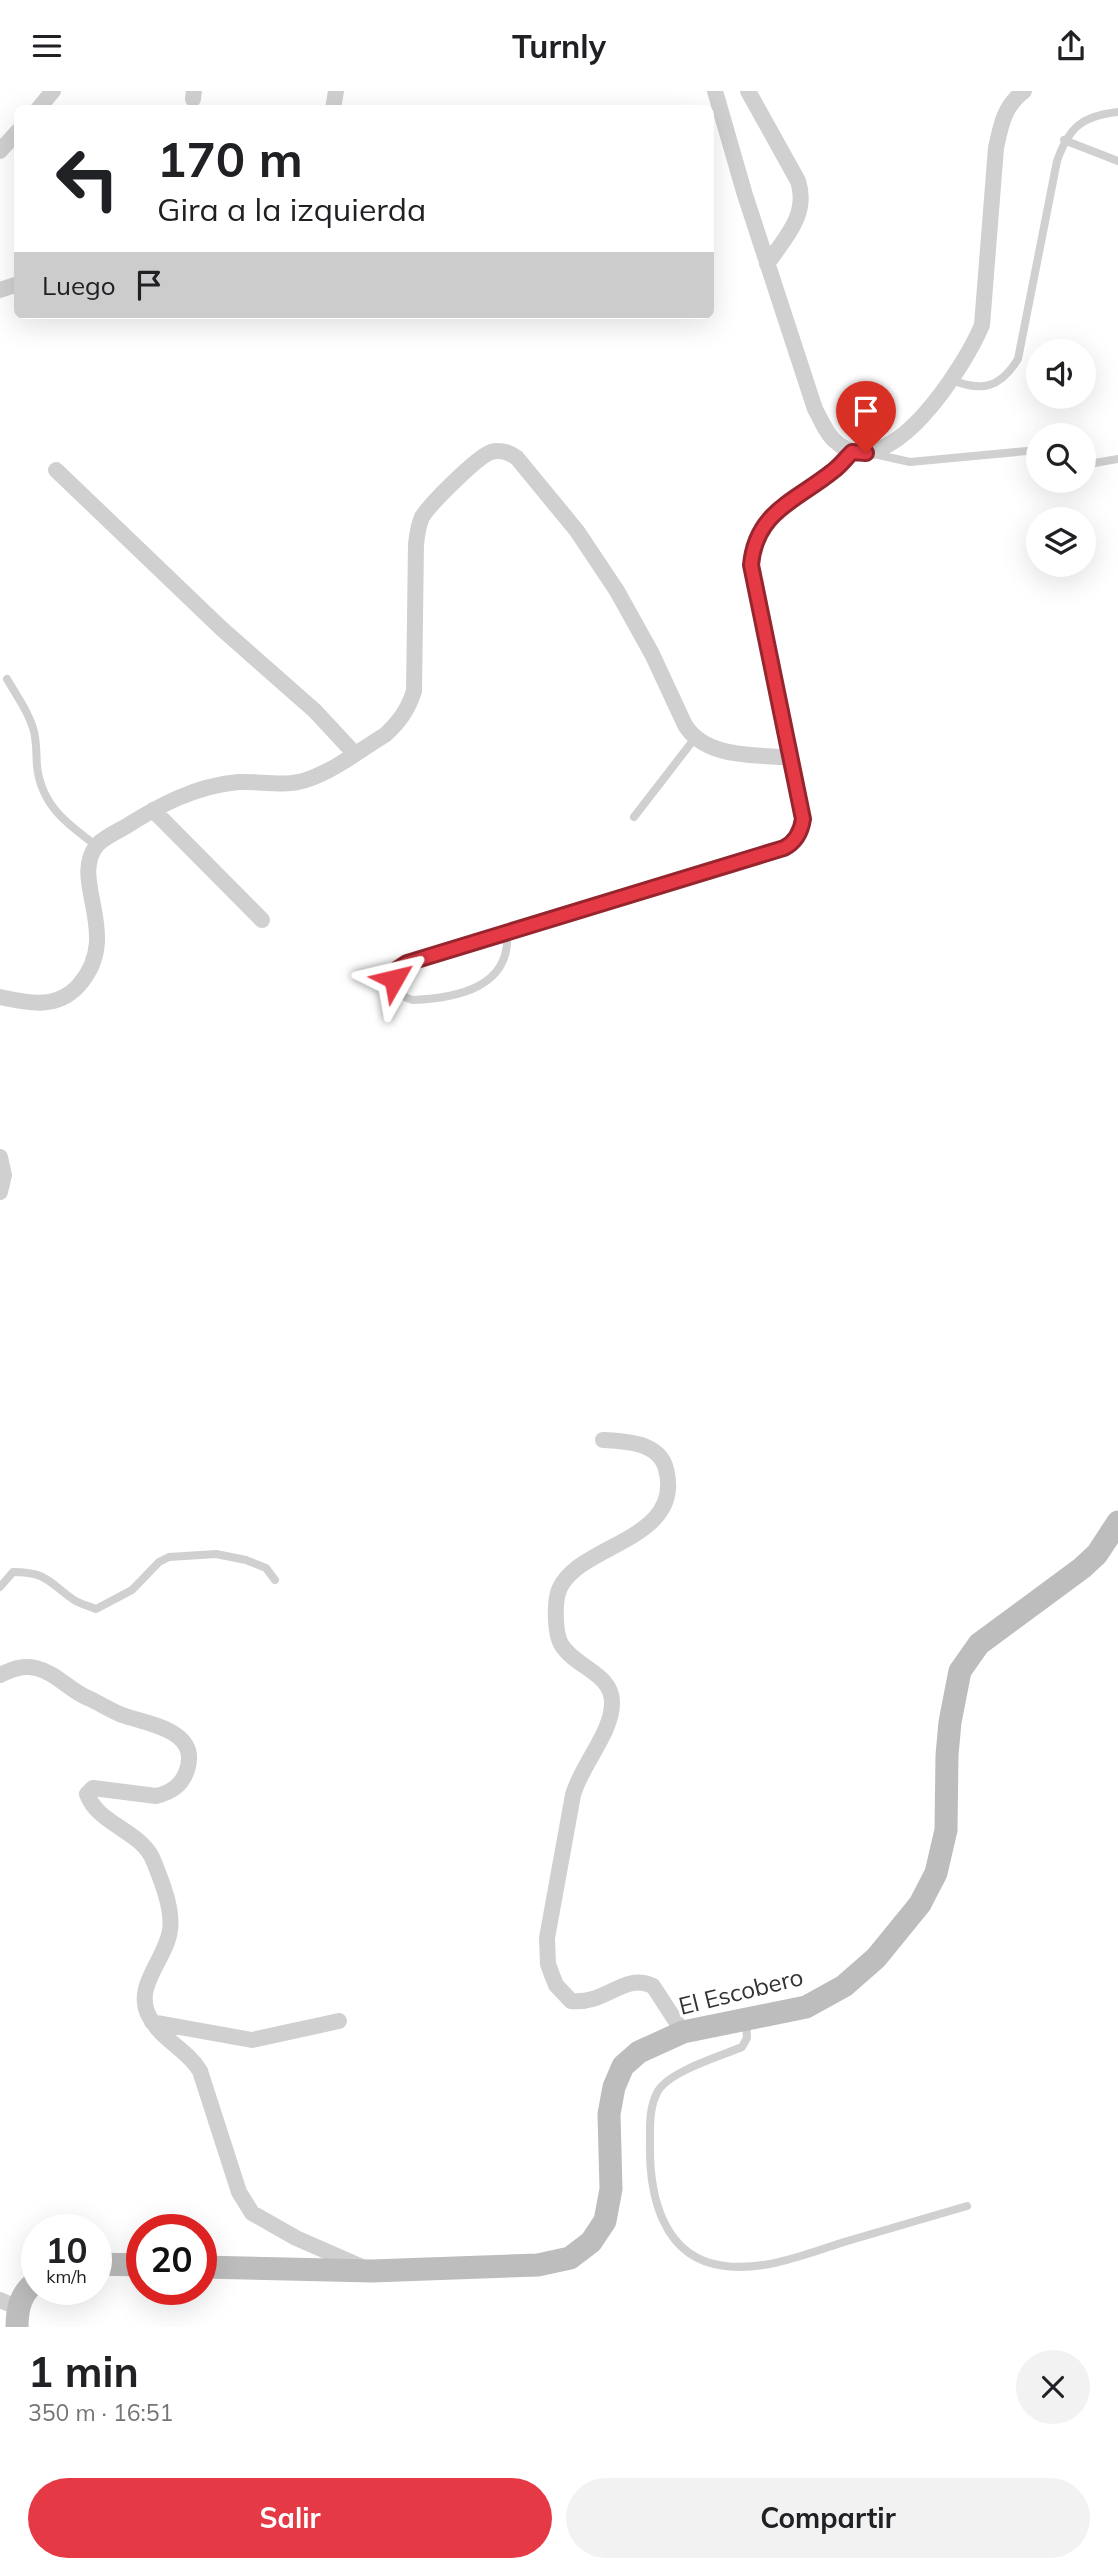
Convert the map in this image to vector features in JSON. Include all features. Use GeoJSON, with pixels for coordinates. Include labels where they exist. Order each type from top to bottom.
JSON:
{"type":"FeatureCollection","features":[{"type":"Feature","properties":{"kind":"main road","name":"El Escobero"},"geometry":{"type":"LineString","coordinates":[[217,2267],[372,2271],[538,2265],[570,2258],[591,2242],[605,2221],[611,2189],[609,2114],[614,2087],[623,2066],[639,2052],[683,2032],[745,2017],[806,2007],[844,1986],[898,1934],[920,1904],[936,1873],[946,1830],[949,1733],[960,1671],[979,1644],[1097,1554],[1118,1522]]}},
{"type":"Feature","properties":{"kind":"street"},"geometry":{"type":"LineString","coordinates":[[41,105],[53,91]]}},
{"type":"Feature","properties":{"kind":"street"},"geometry":{"type":"LineString","coordinates":[[715,91],[815,409],[834,441],[859,452]]}},
{"type":"Feature","properties":{"kind":"street"},"geometry":{"type":"LineString","coordinates":[[748,91],[798,181],[802,196],[802,205],[795,224],[768,264]]}},
{"type":"Feature","properties":{"kind":"street"},"geometry":{"type":"LineString","coordinates":[[0,997],[32,1004],[52,1002],[69,995],[85,978],[95,959],[99,938],[88,871],[92,854],[103,839],[153,810],[194,791],[216,785],[253,781],[284,783],[307,779],[394,727],[407,709],[414,691],[416,544],[420,522],[434,501],[483,456],[500,451],[517,458],[577,531],[641,633],[685,725],[695,738],[714,749],[790,758],[751,565],[758,535],[771,517],[859,452],[888,446],[904,434],[952,380],[974,345],[982,325],[996,148],[1002,119],[1017,96],[1024,91]]}},
{"type":"Feature","properties":{"kind":"street"},"geometry":{"type":"LineString","coordinates":[[0,151],[14,135]]}},
{"type":"Feature","properties":{"kind":"street"},"geometry":{"type":"LineString","coordinates":[[56,470],[222,629],[315,711],[354,753]]}},
{"type":"Feature","properties":{"kind":"street"},"geometry":{"type":"LineString","coordinates":[[153,810],[262,920]]}},
{"type":"Feature","properties":{"kind":"street"},"geometry":{"type":"LineString","coordinates":[[0,1157],[5,1175],[0,1192]]}},
{"type":"Feature","properties":{"kind":"street"},"geometry":{"type":"LineString","coordinates":[[603,1440],[627,1441],[650,1448],[665,1464],[668,1484],[662,1509],[653,1522],[576,1570],[563,1582],[559,1590],[558,1638],[563,1647],[606,1683],[612,1701],[609,1719],[577,1781],[573,1795],[547,1938],[548,1963],[556,1985],[571,2001],[593,2000],[637,1981],[653,1986],[683,2032]]}},
{"type":"Feature","properties":{"kind":"street"},"geometry":{"type":"LineString","coordinates":[[0,1675],[20,1667],[40,1669],[120,1714],[172,1731],[186,1745],[190,1763],[185,1777],[178,1787],[166,1794],[129,1794],[93,1788],[87,1794],[99,1810],[140,1842],[151,1855],[169,1908],[168,1940],[160,1961],[150,1975],[145,1994],[146,2010],[163,2036],[200,2071],[239,2192],[252,2213],[314,2247],[372,2271]]}},
{"type":"Feature","properties":{"kind":"street"},"geometry":{"type":"LineString","coordinates":[[152,2022],[252,2040],[339,2021]]}},
{"type":"Feature","properties":{"kind":"lane"},"geometry":{"type":"LineString","coordinates":[[952,380],[981,389],[1004,377],[1018,359],[1057,161],[1064,140],[1077,126],[1097,114],[1118,112]]}},
{"type":"Feature","properties":{"kind":"lane"},"geometry":{"type":"LineString","coordinates":[[1064,140],[1118,161]]}},
{"type":"Feature","properties":{"kind":"lane"},"geometry":{"type":"LineString","coordinates":[[859,452],[910,462],[1026,451]]}},
{"type":"Feature","properties":{"kind":"lane"},"geometry":{"type":"LineString","coordinates":[[1096,463],[1118,459]]}},
{"type":"Feature","properties":{"kind":"lane"},"geometry":{"type":"LineString","coordinates":[[7,679],[31,720],[41,789],[46,800],[63,821],[97,846]]}},
{"type":"Feature","properties":{"kind":"lane"},"geometry":{"type":"LineString","coordinates":[[634,817],[695,738]]}},
{"type":"Feature","properties":{"kind":"lane"},"geometry":{"type":"LineString","coordinates":[[507,933],[506,950],[501,964],[481,986],[463,993],[413,1000],[404,997],[396,988],[396,974],[402,965],[790,845],[798,835],[803,819],[790,758]]}},
{"type":"Feature","properties":{"kind":"lane"},"geometry":{"type":"LineString","coordinates":[[0,1587],[13,1572],[31,1572],[51,1580],[76,1601],[96,1609],[132,1590],[159,1562],[169,1557],[216,1554],[246,1560],[266,1568],[275,1580]]}},
{"type":"Feature","properties":{"kind":"lane"},"geometry":{"type":"LineString","coordinates":[[745,2017],[746,2043],[678,2074],[659,2089],[650,2112],[650,2169],[660,2219],[674,2240],[697,2256],[723,2266],[744,2266],[786,2260],[967,2206]]}},
{"type":"Feature","properties":{"kind":"route"},"geometry":{"type":"LineString","coordinates":[[394,979],[398,969],[407,963],[784,848],[794,841],[802,828],[803,819],[751,565],[752,555],[763,526],[779,509],[834,471],[852,452],[866,453]]}}]}
